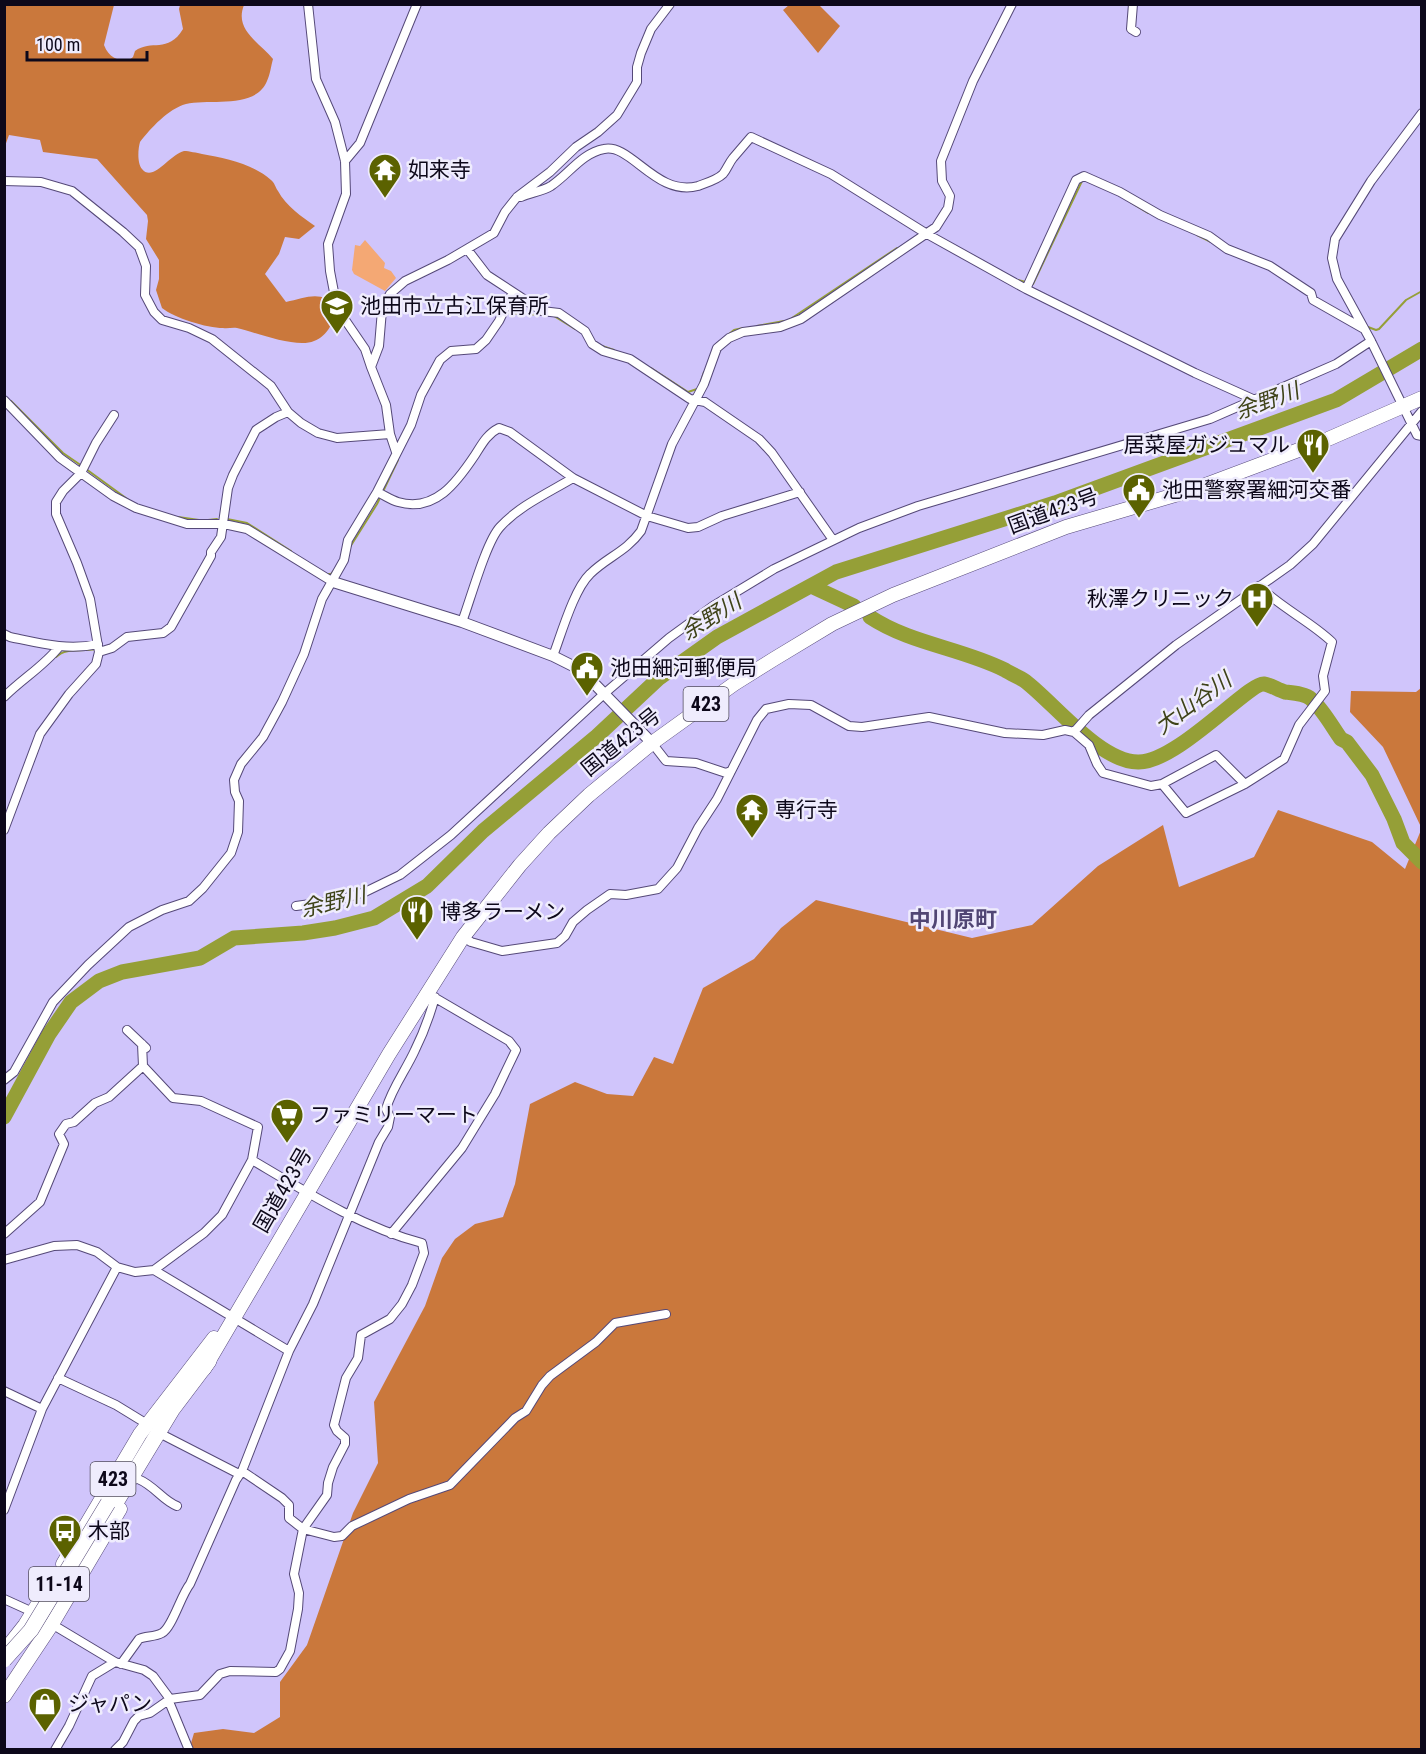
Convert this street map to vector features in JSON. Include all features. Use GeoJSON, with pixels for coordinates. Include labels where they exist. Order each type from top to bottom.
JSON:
{"type":"FeatureCollection","features":[{"type":"Feature","properties":{"kind":"highway","name":"国道423号"},"geometry":{"type":"LineString","coordinates":[[4,1696],[52,1624],[209,1361],[306,1192],[430,995],[463,937],[520,865],[549,833],[648,739],[832,624],[893,595],[1066,526],[1192,490],[1328,439],[1422,398]]}},
{"type":"Feature","properties":{"kind":"highway","name":"国道423号"},"geometry":{"type":"LineString","coordinates":[[5,1649],[33,1612],[147,1424],[225,1324],[233,1317]]}},
{"type":"Feature","properties":{"kind":"highway"},"geometry":{"type":"LineString","coordinates":[[4,1670],[37,1634],[172,1410],[209,1361]]}},
{"type":"Feature","properties":{"kind":"highway","name":"11-14"},"geometry":{"type":"LineString","coordinates":[[4,1660],[31,1630],[179,1389],[184,1376]]}},
{"type":"Feature","properties":{"kind":"street"},"geometry":{"type":"LineString","coordinates":[[308,4],[316,79],[335,122],[345,160],[346,194],[328,244],[337,308],[365,349],[386,405],[390,434],[396,452]]}},
{"type":"Feature","properties":{"kind":"street"},"geometry":{"type":"LineString","coordinates":[[345,160],[360,143],[417,4]]}},
{"type":"Feature","properties":{"kind":"street"},"geometry":{"type":"LineString","coordinates":[[371,367],[379,346],[382,310],[390,294],[405,281],[448,260],[494,233],[505,212],[517,197],[617,115],[637,82],[640,53],[651,29],[670,4]]}},
{"type":"Feature","properties":{"kind":"street"},"geometry":{"type":"LineString","coordinates":[[553,656],[579,589],[589,574],[632,543],[641,531],[672,444],[696,400],[717,348],[729,338],[743,332],[780,327],[801,319],[936,227],[948,208],[950,196],[942,181],[941,161],[973,81],[1012,4]]}},
{"type":"Feature","properties":{"kind":"street"},"geometry":{"type":"LineString","coordinates":[[1134,5],[1131,29],[1136,32]]}},
{"type":"Feature","properties":{"kind":"street"},"geometry":{"type":"LineString","coordinates":[[1422,113],[1371,181],[1335,239],[1332,258],[1337,279],[1372,343],[1417,435],[1422,436]]}},
{"type":"Feature","properties":{"kind":"street"},"geometry":{"type":"LineString","coordinates":[[517,197],[550,187],[576,164],[603,149],[614,148],[660,180],[690,188],[706,183],[722,174],[751,137],[831,174],[927,234],[1026,289],[1195,373],[1255,400]]}},
{"type":"Feature","properties":{"kind":"street"},"geometry":{"type":"LineString","coordinates":[[1026,289],[1076,180],[1084,176],[1120,192],[1160,215],[1209,236],[1227,249],[1270,266],[1311,293],[1313,300],[1364,329]]}},
{"type":"Feature","properties":{"kind":"street"},"geometry":{"type":"LineString","coordinates":[[4,181],[41,182],[72,191],[114,225],[139,247],[146,266],[146,295],[154,312],[162,320],[189,328],[212,339],[271,386],[288,412],[301,423],[318,433],[337,438],[390,434]]}},
{"type":"Feature","properties":{"kind":"street"},"geometry":{"type":"LineString","coordinates":[[467,249],[487,275],[542,311],[560,313],[585,331],[592,344],[603,351],[630,359],[690,399],[705,402],[759,440],[772,453],[833,540]]}},
{"type":"Feature","properties":{"kind":"street"},"geometry":{"type":"LineString","coordinates":[[4,1080],[14,1071],[52,1002],[88,965],[129,927],[162,910],[189,900],[203,888],[231,853],[238,832],[239,801],[235,792],[234,780],[242,764],[263,737],[282,702],[304,654],[322,599],[344,560],[348,540],[377,492],[411,425],[421,395],[440,360],[451,351],[476,349],[486,340],[499,321],[513,292]]}},
{"type":"Feature","properties":{"kind":"street"},"geometry":{"type":"LineString","coordinates":[[296,906],[339,900],[365,892],[400,875],[451,835],[669,638],[713,606],[774,569],[833,540],[918,506],[1210,419],[1336,364],[1372,343]]}},
{"type":"Feature","properties":{"kind":"street"},"geometry":{"type":"LineString","coordinates":[[4,400],[60,458],[113,496],[136,508],[187,524],[224,524],[247,529],[333,582],[462,622],[553,656],[581,670],[648,739],[666,761],[696,763],[726,773],[732,771]]}},
{"type":"Feature","properties":{"kind":"street"},"geometry":{"type":"LineString","coordinates":[[1074,732],[1089,715],[1176,645],[1290,565],[1314,544],[1422,411]]}},
{"type":"Feature","properties":{"kind":"street"},"geometry":{"type":"LineString","coordinates":[[4,634],[59,647],[112,648],[127,637],[164,633],[171,627],[221,537],[228,488],[256,430],[288,412]]}},
{"type":"Feature","properties":{"kind":"street"},"geometry":{"type":"LineString","coordinates":[[4,830],[40,734],[69,694],[96,664],[98,648],[90,599],[56,514],[56,502],[63,491],[81,473],[114,415]]}},
{"type":"Feature","properties":{"kind":"street"},"geometry":{"type":"LineString","coordinates":[[377,492],[398,502],[418,505],[433,500],[458,481],[490,432],[499,428],[510,432],[573,478],[647,516],[688,528],[698,527],[722,516],[800,492]]}},
{"type":"Feature","properties":{"kind":"street"},"geometry":{"type":"LineString","coordinates":[[462,622],[489,546],[498,529],[516,512],[573,478]]}},
{"type":"Feature","properties":{"kind":"street"},"geometry":{"type":"LineString","coordinates":[[1162,784],[1186,813],[1245,784],[1284,759],[1299,725],[1325,691],[1323,676],[1332,642],[1259,586]]}},
{"type":"Feature","properties":{"kind":"street"},"geometry":{"type":"LineString","coordinates":[[4,696],[50,659],[59,647]]}},
{"type":"Feature","properties":{"kind":"street"},"geometry":{"type":"LineString","coordinates":[[463,937],[471,942],[502,951],[557,943],[565,936],[573,922],[610,894],[626,895],[658,889],[676,868],[732,771],[757,720],[766,709],[789,704],[811,705],[849,726],[881,726],[895,721],[929,717],[1005,733],[1042,735],[1065,730],[1074,732],[1089,745],[1103,773],[1151,786],[1162,784],[1216,755],[1245,784]]}},
{"type":"Feature","properties":{"kind":"street"},"geometry":{"type":"LineString","coordinates":[[55,1749],[69,1726],[92,1676],[118,1663],[139,1639],[159,1635],[166,1631],[190,1584],[240,1472],[289,1351],[313,1304],[379,1142],[388,1127],[390,1117],[386,1109],[431,1012],[430,995]]}},
{"type":"Feature","properties":{"kind":"street"},"geometry":{"type":"LineString","coordinates":[[392,1234],[462,1148],[495,1094],[516,1050],[510,1041],[430,995]]}},
{"type":"Feature","properties":{"kind":"street"},"geometry":{"type":"LineString","coordinates":[[4,1234],[40,1202],[64,1144],[59,1134],[66,1124],[74,1122],[95,1103],[109,1097],[143,1066],[145,1047],[127,1029]]}},
{"type":"Feature","properties":{"kind":"street"},"geometry":{"type":"LineString","coordinates":[[4,1260],[54,1246],[77,1245],[97,1252],[117,1267],[135,1272],[154,1270],[204,1233],[222,1215],[252,1160],[258,1126],[201,1101],[173,1098],[143,1066]]}},
{"type":"Feature","properties":{"kind":"street"},"geometry":{"type":"LineString","coordinates":[[115,1749],[123,1742],[139,1716],[150,1713],[170,1699],[200,1695],[220,1674],[230,1671],[276,1672],[280,1669],[290,1651],[298,1609],[299,1593],[294,1574],[303,1529],[327,1495],[333,1467],[345,1444],[345,1438],[334,1425],[346,1378],[358,1358],[362,1335],[390,1319],[402,1304],[424,1253],[422,1243],[392,1234],[349,1214],[252,1160]]}},
{"type":"Feature","properties":{"kind":"street"},"geometry":{"type":"LineString","coordinates":[[4,1510],[42,1409],[117,1267]]}},
{"type":"Feature","properties":{"kind":"street"},"geometry":{"type":"LineString","coordinates":[[154,1270],[289,1351]]}},
{"type":"Feature","properties":{"kind":"street"},"geometry":{"type":"LineString","coordinates":[[163,1435],[240,1472],[282,1498],[289,1505],[289,1518],[303,1529],[334,1537],[342,1536],[352,1526],[409,1499],[450,1485],[515,1419],[526,1411],[550,1376],[596,1342],[615,1323],[666,1314]]}},
{"type":"Feature","properties":{"kind":"street"},"geometry":{"type":"LineString","coordinates":[[58,1378],[116,1405],[147,1424]]}},
{"type":"Feature","properties":{"kind":"street"},"geometry":{"type":"LineString","coordinates":[[4,1391],[42,1409]]}},
{"type":"Feature","properties":{"kind":"street"},"geometry":{"type":"LineString","coordinates":[[138,1479],[151,1484],[168,1503],[177,1506]]}},
{"type":"Feature","properties":{"kind":"street"},"geometry":{"type":"LineString","coordinates":[[4,1599],[33,1612],[118,1663],[144,1670],[153,1676],[170,1699],[189,1749]]}},
{"type":"Feature","properties":{"kind":"shaded area"},"geometry":{"type":"Polygon","coordinates":[[[5,5],[114,5],[104,45],[114,58],[128,61],[133,57],[135,51],[141,48],[165,44],[177,37],[183,29],[180,5],[244,5],[242,22],[245,29],[273,59],[268,79],[261,90],[253,96],[242,99],[196,102],[179,106],[155,125],[140,142],[139,163],[142,169],[151,173],[179,153],[188,151],[238,162],[264,174],[272,181],[290,206],[315,226],[299,239],[285,237],[279,254],[265,274],[286,302],[313,296],[326,298],[337,308],[332,323],[323,336],[307,343],[297,343],[237,328],[216,328],[182,319],[167,312],[162,308],[156,290],[159,279],[159,260],[146,239],[147,215],[97,159],[43,152],[40,140],[9,135],[5,146],[5,5]]]}},
{"type":"Feature","properties":{"kind":"shaded area"},"geometry":{"type":"Polygon","coordinates":[[[789,5],[819,5],[840,26],[818,53],[783,10],[789,5]]]}},
{"type":"Feature","properties":{"kind":"shaded area"},"geometry":{"type":"Polygon","coordinates":[[[365,240],[385,263],[384,268],[391,271],[396,278],[385,291],[354,274],[352,270],[355,245],[360,246],[365,240]]]}},
{"type":"Feature","properties":{"kind":"shaded area"},"geometry":{"type":"Polygon","coordinates":[[[1421,688],[1421,827],[1383,747],[1350,712],[1351,691],[1416,692],[1421,688]]]}},
{"type":"Feature","properties":{"kind":"shaded area"},"geometry":{"type":"Polygon","coordinates":[[[1278,810],[1372,842],[1405,869],[1421,830],[1421,1749],[189,1750],[194,1733],[223,1729],[254,1733],[280,1717],[280,1682],[307,1645],[353,1513],[378,1463],[374,1402],[425,1306],[442,1258],[455,1239],[475,1224],[503,1217],[515,1184],[530,1104],[575,1082],[607,1094],[633,1096],[654,1057],[673,1064],[703,988],[754,959],[781,928],[816,900],[972,938],[1032,925],[1098,866],[1163,825],[1179,887],[1254,857],[1278,810]]]}},
{"type":"Feature","properties":{"kind":"waterway"},"geometry":{"type":"LineString","coordinates":[[1018,280],[1033,284],[1082,181]]}},
{"type":"Feature","properties":{"kind":"waterway"},"geometry":{"type":"LineString","coordinates":[[1130,202],[1148,213]]}},
{"type":"Feature","properties":{"kind":"waterway"},"geometry":{"type":"LineString","coordinates":[[1197,235],[1211,242]]}},
{"type":"Feature","properties":{"kind":"waterway"},"geometry":{"type":"LineString","coordinates":[[792,318],[897,248]]}},
{"type":"Feature","properties":{"kind":"waterway"},"geometry":{"type":"LineString","coordinates":[[1368,327],[1379,329],[1406,300],[1422,291]]}},
{"type":"Feature","properties":{"kind":"waterway"},"geometry":{"type":"LineString","coordinates":[[506,313],[543,315]]}},
{"type":"Feature","properties":{"kind":"waterway"},"geometry":{"type":"LineString","coordinates":[[554,316],[575,329]]}},
{"type":"Feature","properties":{"kind":"waterway"},"geometry":{"type":"LineString","coordinates":[[757,326],[784,321]]}},
{"type":"Feature","properties":{"kind":"waterway"},"geometry":{"type":"LineString","coordinates":[[715,345],[734,330],[743,328]]}},
{"type":"Feature","properties":{"kind":"waterway"},"geometry":{"type":"LineString","coordinates":[[602,346],[614,350]]}},
{"type":"Feature","properties":{"kind":"waterway","name":"余野川"},"geometry":{"type":"LineString","coordinates":[[4,1117],[49,1034],[71,1002],[99,981],[122,972],[200,958],[234,938],[303,933],[374,918],[427,886],[483,831],[597,736],[658,679],[717,637],[836,572],[1055,503],[1336,400],[1422,349]]}},
{"type":"Feature","properties":{"kind":"waterway"},"geometry":{"type":"LineString","coordinates":[[651,368],[688,392],[697,389]]}},
{"type":"Feature","properties":{"kind":"waterway"},"geometry":{"type":"LineString","coordinates":[[700,384],[704,372]]}},
{"type":"Feature","properties":{"kind":"waterway"},"geometry":{"type":"LineString","coordinates":[[11,401],[63,453],[82,466]]}},
{"type":"Feature","properties":{"kind":"waterway"},"geometry":{"type":"LineString","coordinates":[[350,547],[377,504],[398,460]]}},
{"type":"Feature","properties":{"kind":"waterway"},"geometry":{"type":"LineString","coordinates":[[86,469],[130,501]]}},
{"type":"Feature","properties":{"kind":"waterway"},"geometry":{"type":"LineString","coordinates":[[178,517],[199,520]]}},
{"type":"Feature","properties":{"kind":"waterway"},"geometry":{"type":"LineString","coordinates":[[208,520],[217,519]]}},
{"type":"Feature","properties":{"kind":"waterway"},"geometry":{"type":"LineString","coordinates":[[227,519],[247,523],[291,551]]}},
{"type":"Feature","properties":{"kind":"waterway"},"geometry":{"type":"LineString","coordinates":[[326,574],[331,574],[335,569]]}},
{"type":"Feature","properties":{"kind":"waterway","name":"大山谷川"},"geometry":{"type":"LineString","coordinates":[[811,586],[854,606]]}},
{"type":"Feature","properties":{"kind":"waterway","name":"大山谷川"},"geometry":{"type":"LineString","coordinates":[[870,617],[902,634],[971,656],[1005,670],[1037,691],[1093,742],[1109,753],[1138,762],[1154,759],[1172,750],[1256,687],[1264,684],[1285,692],[1306,696],[1319,708],[1341,739],[1347,742],[1372,775],[1403,843],[1422,862]]}},
{"type":"Feature","properties":{"kind":"waterway"},"geometry":{"type":"LineString","coordinates":[[56,657],[64,652],[96,649]]}},
{"type":"Feature","properties":{"kind":"place","name":"如来寺"},"geometry":{"type":"Point","coordinates":[385,199]}},
{"type":"Feature","properties":{"kind":"place","name":"池田市立古江保育所"},"geometry":{"type":"Point","coordinates":[337,335]}},
{"type":"Feature","properties":{"kind":"place","name":"居菜屋ガジュマル"},"geometry":{"type":"Point","coordinates":[1313,474]}},
{"type":"Feature","properties":{"kind":"place","name":"池田警察署細河交番"},"geometry":{"type":"Point","coordinates":[1139,519]}},
{"type":"Feature","properties":{"kind":"place","name":"秋澤クリニック"},"geometry":{"type":"Point","coordinates":[1257,628]}},
{"type":"Feature","properties":{"kind":"place","name":"池田細河郵便局"},"geometry":{"type":"Point","coordinates":[587,697]}},
{"type":"Feature","properties":{"kind":"place","name":"専行寺"},"geometry":{"type":"Point","coordinates":[752,839]}},
{"type":"Feature","properties":{"kind":"place","name":"博多ラーメン"},"geometry":{"type":"Point","coordinates":[417,941]}},
{"type":"Feature","properties":{"kind":"place","name":"ファミリーマート"},"geometry":{"type":"Point","coordinates":[287,1144]}},
{"type":"Feature","properties":{"kind":"place","name":"木部"},"geometry":{"type":"Point","coordinates":[65,1560]}},
{"type":"Feature","properties":{"kind":"place","name":"ジャパン"},"geometry":{"type":"Point","coordinates":[45,1733]}},
{"type":"Feature","properties":{"kind":"district","name":"中川原町"},"geometry":{"type":"Point","coordinates":[953,919]}}]}
